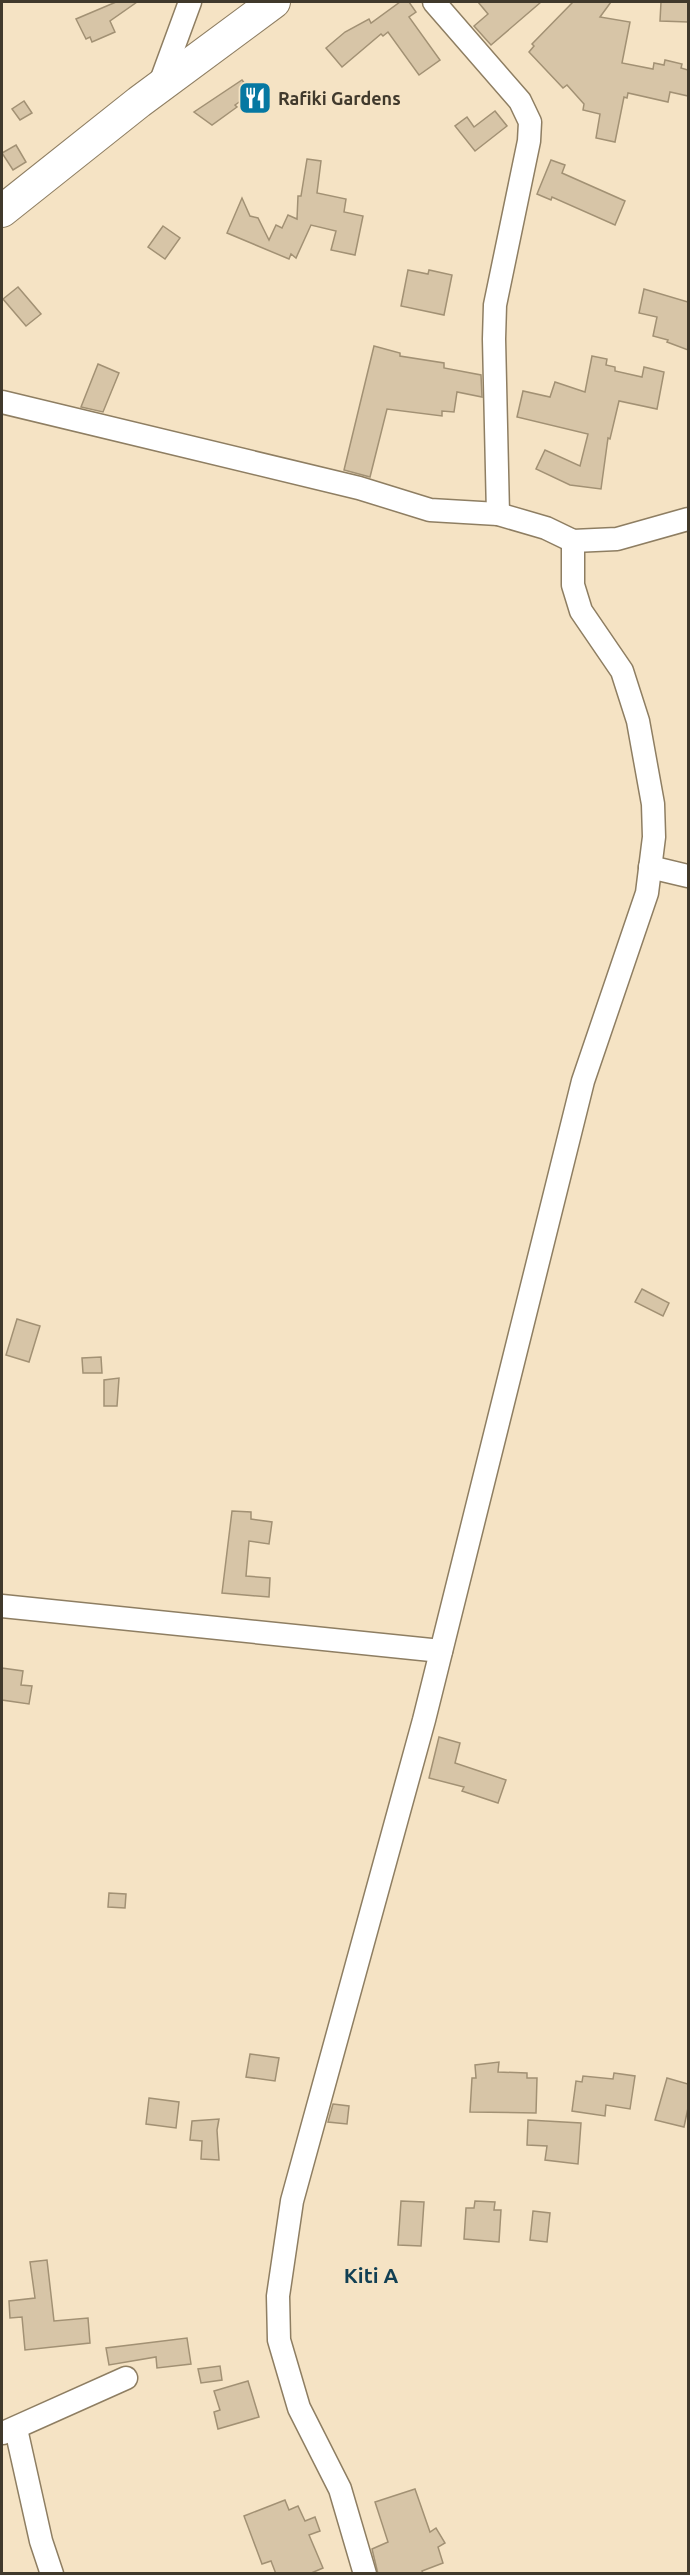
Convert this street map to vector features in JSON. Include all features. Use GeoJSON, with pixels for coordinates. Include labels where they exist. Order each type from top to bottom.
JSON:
{"type":"FeatureCollection","features":[{"type":"Feature","properties":{"kind":"street"},"geometry":{"type":"LineString","coordinates":[[158,89],[190,2]]}},
{"type":"Feature","properties":{"kind":"street"},"geometry":{"type":"LineString","coordinates":[[2,211],[274,2]]}},
{"type":"Feature","properties":{"kind":"street"},"geometry":{"type":"LineString","coordinates":[[434,2],[520,101],[530,122],[529,141],[495,305],[498,514]]}},
{"type":"Feature","properties":{"kind":"street"},"geometry":{"type":"LineString","coordinates":[[2,402],[359,488],[429,510],[498,514],[546,528],[573,541],[617,539],[688,519]]}},
{"type":"Feature","properties":{"kind":"street"},"geometry":{"type":"LineString","coordinates":[[365,2574],[340,2489],[299,2408],[279,2340],[278,2296],[292,2201],[372,1916],[441,1651],[583,1081],[647,892],[654,837],[653,804],[638,721],[622,671],[581,611],[573,585],[573,541]]}},
{"type":"Feature","properties":{"kind":"street"},"geometry":{"type":"LineString","coordinates":[[650,867],[688,876]]}},
{"type":"Feature","properties":{"kind":"street"},"geometry":{"type":"LineString","coordinates":[[2,1606],[441,1651]]}},
{"type":"Feature","properties":{"kind":"street"},"geometry":{"type":"LineString","coordinates":[[52,2574],[9,2431],[126,2378]]}},
{"type":"Feature","properties":{"kind":"building"},"geometry":{"type":"Polygon","coordinates":[[[116,2],[137,2],[110,21],[115,32],[92,42],[90,37],[86,39],[76,19],[116,2]]]}},
{"type":"Feature","properties":{"kind":"building"},"geometry":{"type":"Polygon","coordinates":[[[400,2],[409,2],[416,12],[409,17],[440,60],[419,75],[388,32],[383,36],[381,34],[342,67],[326,48],[345,32],[369,19],[371,23],[400,2]]]}},
{"type":"Feature","properties":{"kind":"building"},"geometry":{"type":"Polygon","coordinates":[[[478,2],[541,2],[491,45],[474,26],[488,14],[478,2]]]}},
{"type":"Feature","properties":{"kind":"building"},"geometry":{"type":"Polygon","coordinates":[[[573,2],[611,2],[600,17],[630,22],[622,63],[653,69],[654,63],[664,65],[665,60],[682,64],[681,68],[688,70],[688,96],[670,92],[668,102],[628,93],[627,98],[624,97],[615,142],[596,138],[600,114],[583,110],[584,104],[567,85],[563,88],[529,52],[534,46],[532,44],[573,2]]]}},
{"type":"Feature","properties":{"kind":"building"},"geometry":{"type":"Polygon","coordinates":[[[661,2],[688,2],[688,22],[660,21],[661,2]]]}},
{"type":"Feature","properties":{"kind":"building"},"geometry":{"type":"Polygon","coordinates":[[[242,80],[252,93],[212,125],[194,112],[242,80]]]}},
{"type":"Feature","properties":{"kind":"building"},"geometry":{"type":"Polygon","coordinates":[[[24,101],[32,113],[20,120],[12,109],[24,101]]]}},
{"type":"Feature","properties":{"kind":"building"},"geometry":{"type":"Polygon","coordinates":[[[495,111],[507,126],[475,151],[455,126],[467,117],[474,127],[495,111]]]}},
{"type":"Feature","properties":{"kind":"building"},"geometry":{"type":"Polygon","coordinates":[[[16,145],[26,162],[13,170],[2,153],[16,145]]]}},
{"type":"Feature","properties":{"kind":"building"},"geometry":{"type":"Polygon","coordinates":[[[307,159],[321,161],[317,193],[346,199],[344,212],[363,216],[355,255],[331,250],[336,231],[311,225],[296,258],[291,254],[289,259],[227,233],[242,198],[250,216],[258,218],[269,240],[276,225],[282,228],[288,215],[297,219],[298,196],[301,196],[307,159]]]}},
{"type":"Feature","properties":{"kind":"building"},"geometry":{"type":"Polygon","coordinates":[[[551,160],[565,165],[562,173],[625,201],[615,225],[552,197],[551,200],[537,194],[551,160]]]}},
{"type":"Feature","properties":{"kind":"building"},"geometry":{"type":"Polygon","coordinates":[[[163,226],[180,238],[165,259],[148,247],[163,226]]]}},
{"type":"Feature","properties":{"kind":"building"},"geometry":{"type":"Polygon","coordinates":[[[408,270],[428,274],[429,270],[452,275],[444,315],[401,306],[408,270]]]}},
{"type":"Feature","properties":{"kind":"building"},"geometry":{"type":"Polygon","coordinates":[[[18,287],[41,314],[26,326],[3,299],[18,287]]]}},
{"type":"Feature","properties":{"kind":"building"},"geometry":{"type":"Polygon","coordinates":[[[644,289],[688,302],[688,350],[667,342],[668,340],[653,336],[657,317],[639,313],[644,289]]]}},
{"type":"Feature","properties":{"kind":"building"},"geometry":{"type":"Polygon","coordinates":[[[374,346],[400,353],[400,356],[444,363],[444,368],[481,375],[482,397],[457,392],[454,412],[442,411],[442,416],[387,409],[370,477],[344,470],[374,346]]]}},
{"type":"Feature","properties":{"kind":"building"},"geometry":{"type":"Polygon","coordinates":[[[592,356],[607,359],[606,365],[615,367],[615,371],[642,377],[644,367],[664,372],[657,409],[619,401],[610,439],[608,438],[601,489],[570,485],[536,469],[545,450],[580,466],[588,434],[517,417],[523,391],[550,397],[555,382],[585,392],[592,356]]]}},
{"type":"Feature","properties":{"kind":"building"},"geometry":{"type":"Polygon","coordinates":[[[98,364],[119,373],[103,412],[81,407],[98,364]]]}},
{"type":"Feature","properties":{"kind":"building"},"geometry":{"type":"Polygon","coordinates":[[[642,1289],[669,1303],[663,1316],[635,1302],[642,1289]]]}},
{"type":"Feature","properties":{"kind":"building"},"geometry":{"type":"Polygon","coordinates":[[[17,1319],[40,1326],[29,1362],[6,1355],[17,1319]]]}},
{"type":"Feature","properties":{"kind":"building"},"geometry":{"type":"Polygon","coordinates":[[[101,1357],[102,1373],[83,1373],[82,1358],[101,1357]]]}},
{"type":"Feature","properties":{"kind":"building"},"geometry":{"type":"Polygon","coordinates":[[[119,1378],[117,1406],[104,1406],[104,1380],[119,1378]]]}},
{"type":"Feature","properties":{"kind":"building"},"geometry":{"type":"Polygon","coordinates":[[[232,1511],[251,1512],[251,1519],[272,1522],[269,1544],[249,1541],[246,1576],[270,1578],[269,1597],[222,1593],[232,1511]]]}},
{"type":"Feature","properties":{"kind":"building"},"geometry":{"type":"Polygon","coordinates":[[[2,1668],[23,1671],[21,1685],[32,1686],[29,1704],[2,1700],[2,1668]]]}},
{"type":"Feature","properties":{"kind":"building"},"geometry":{"type":"Polygon","coordinates":[[[439,1737],[460,1743],[455,1763],[506,1780],[498,1803],[462,1791],[464,1787],[429,1778],[439,1737]]]}},
{"type":"Feature","properties":{"kind":"building"},"geometry":{"type":"Polygon","coordinates":[[[109,1893],[126,1894],[125,1908],[108,1907],[109,1893]]]}},
{"type":"Feature","properties":{"kind":"building"},"geometry":{"type":"Polygon","coordinates":[[[250,2054],[279,2058],[275,2081],[246,2077],[250,2054]]]}},
{"type":"Feature","properties":{"kind":"building"},"geometry":{"type":"Polygon","coordinates":[[[499,2062],[498,2072],[527,2073],[527,2078],[537,2078],[536,2113],[470,2112],[472,2078],[476,2078],[475,2065],[499,2062]]]}},
{"type":"Feature","properties":{"kind":"building"},"geometry":{"type":"Polygon","coordinates":[[[614,2073],[635,2076],[630,2109],[606,2105],[605,2116],[572,2111],[576,2081],[582,2082],[583,2076],[613,2079],[614,2073]]]}},
{"type":"Feature","properties":{"kind":"building"},"geometry":{"type":"Polygon","coordinates":[[[667,2078],[688,2084],[688,2108],[684,2127],[655,2120],[667,2078]]]}},
{"type":"Feature","properties":{"kind":"building"},"geometry":{"type":"Polygon","coordinates":[[[149,2098],[179,2102],[176,2128],[146,2124],[149,2098]]]}},
{"type":"Feature","properties":{"kind":"building"},"geometry":{"type":"Polygon","coordinates":[[[333,2104],[349,2106],[347,2124],[328,2122],[333,2104]]]}},
{"type":"Feature","properties":{"kind":"building"},"geometry":{"type":"Polygon","coordinates":[[[219,2119],[217,2130],[219,2160],[201,2159],[202,2141],[190,2140],[192,2121],[219,2119]]]}},
{"type":"Feature","properties":{"kind":"building"},"geometry":{"type":"Polygon","coordinates":[[[528,2120],[581,2123],[578,2164],[545,2160],[547,2146],[527,2145],[528,2120]]]}},
{"type":"Feature","properties":{"kind":"building"},"geometry":{"type":"Polygon","coordinates":[[[401,2201],[424,2202],[421,2246],[398,2245],[401,2201]]]}},
{"type":"Feature","properties":{"kind":"building"},"geometry":{"type":"Polygon","coordinates":[[[475,2201],[495,2202],[494,2210],[501,2210],[499,2242],[464,2239],[466,2208],[474,2208],[475,2201]]]}},
{"type":"Feature","properties":{"kind":"building"},"geometry":{"type":"Polygon","coordinates":[[[533,2211],[550,2213],[547,2242],[530,2240],[533,2211]]]}},
{"type":"Feature","properties":{"kind":"building"},"geometry":{"type":"Polygon","coordinates":[[[47,2260],[54,2321],[88,2318],[90,2343],[25,2350],[22,2317],[10,2318],[9,2301],[35,2298],[30,2262],[47,2260]]]}},
{"type":"Feature","properties":{"kind":"building"},"geometry":{"type":"Polygon","coordinates":[[[187,2338],[191,2364],[157,2368],[156,2357],[109,2365],[106,2348],[187,2338]]]}},
{"type":"Feature","properties":{"kind":"building"},"geometry":{"type":"Polygon","coordinates":[[[220,2366],[222,2380],[201,2383],[198,2369],[220,2366]]]}},
{"type":"Feature","properties":{"kind":"building"},"geometry":{"type":"Polygon","coordinates":[[[248,2381],[259,2417],[218,2429],[214,2412],[220,2410],[214,2391],[248,2381]]]}},
{"type":"Feature","properties":{"kind":"building"},"geometry":{"type":"Polygon","coordinates":[[[415,2489],[430,2532],[436,2528],[445,2543],[438,2547],[443,2563],[422,2571],[423,2574],[378,2574],[372,2549],[388,2542],[375,2502],[415,2489]]]}},
{"type":"Feature","properties":{"kind":"building"},"geometry":{"type":"Polygon","coordinates":[[[285,2500],[289,2510],[298,2506],[305,2521],[315,2517],[320,2531],[309,2535],[323,2568],[309,2574],[276,2574],[271,2561],[262,2564],[244,2516],[285,2500]]]}},
{"type":"Feature","properties":{"kind":"place","name":"Rafiki Gardens"},"geometry":{"type":"Point","coordinates":[255,98]}},
{"type":"Feature","properties":{"kind":"district","name":"Kiti A"},"geometry":{"type":"Point","coordinates":[371,2275]}}]}
